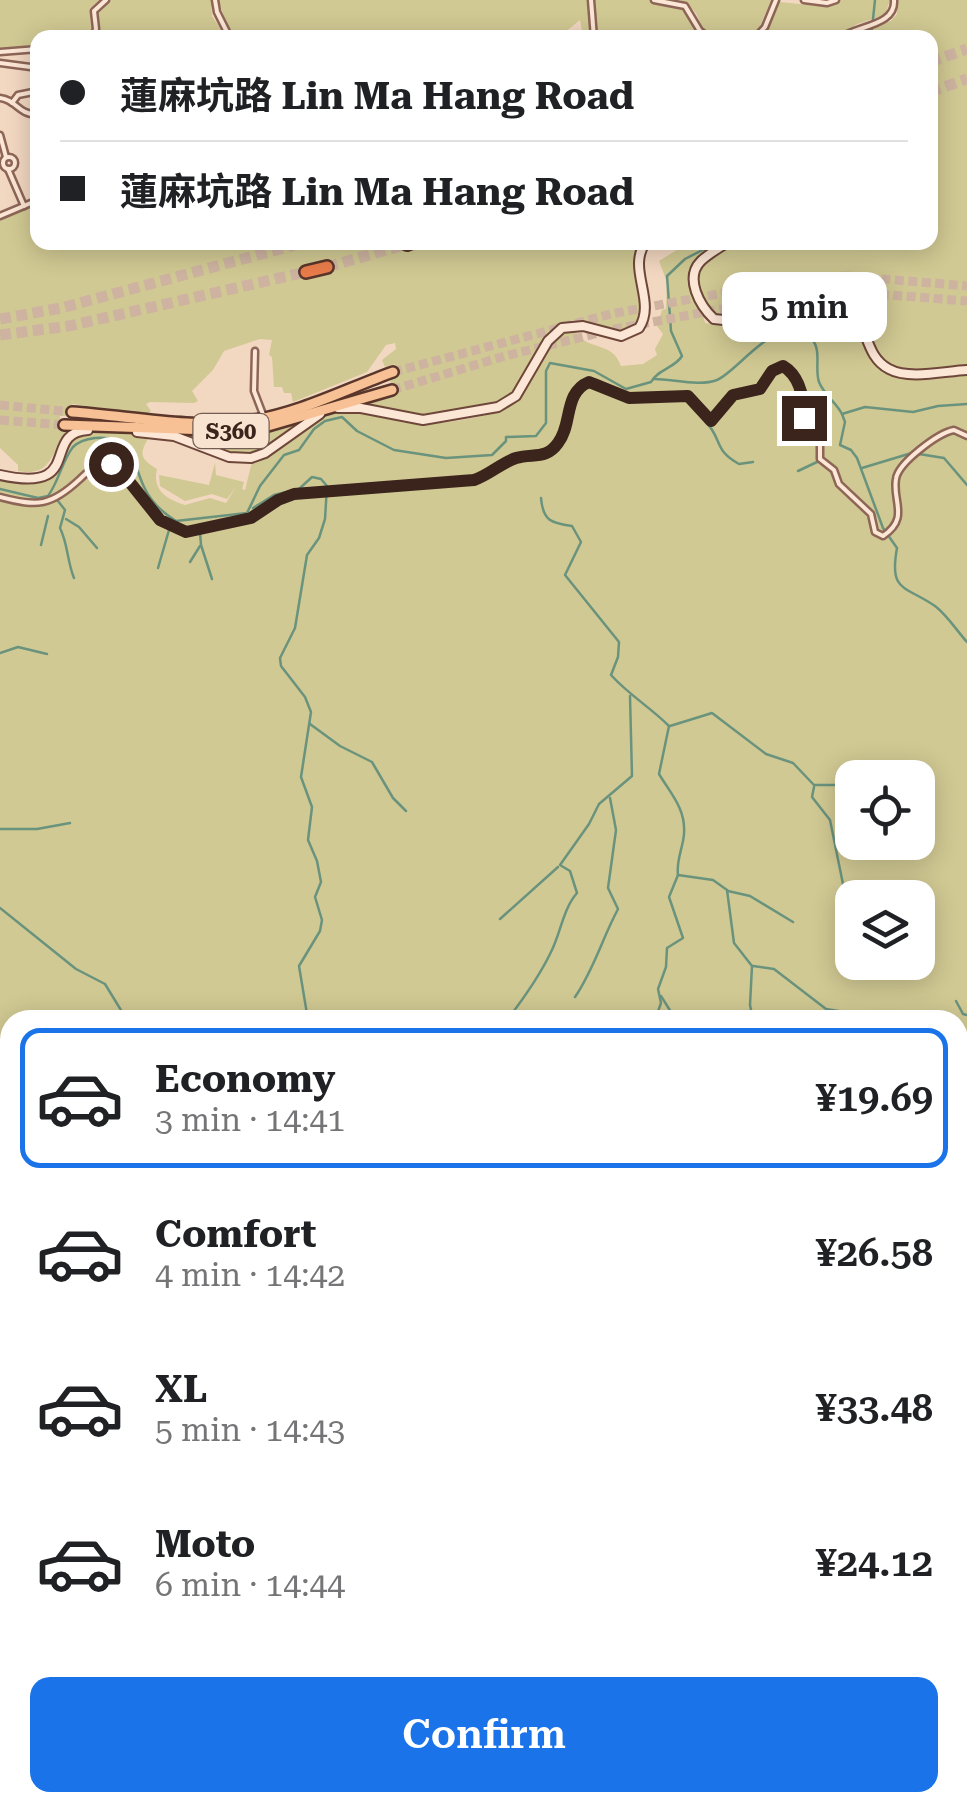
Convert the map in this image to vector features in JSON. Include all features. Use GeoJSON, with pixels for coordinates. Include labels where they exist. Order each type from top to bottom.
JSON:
{"type":"FeatureCollection","features":[{"type":"Feature","properties":{"kind":"highway"},"geometry":{"type":"LineString","coordinates":[[306,272],[327,267]]}},
{"type":"Feature","properties":{"kind":"main road"},"geometry":{"type":"LineString","coordinates":[[0,475],[42,478],[56,465],[68,438],[81,430],[174,436],[244,459],[265,453],[323,412],[364,408],[423,420],[498,407],[516,396],[545,346],[562,328],[583,326],[616,336],[636,332],[646,316],[638,258],[642,250]]}},
{"type":"Feature","properties":{"kind":"main road"},"geometry":{"type":"LineString","coordinates":[[716,250],[699,262],[694,272],[697,293],[714,319],[738,320],[784,290],[822,292],[852,308],[879,360],[888,369],[909,373],[967,370]]}},
{"type":"Feature","properties":{"kind":"main road","name":"S360"},"geometry":{"type":"LineString","coordinates":[[72,412],[194,424],[266,422],[393,372]]}},
{"type":"Feature","properties":{"kind":"main road","name":"S360"},"geometry":{"type":"LineString","coordinates":[[64,425],[204,432],[266,422],[392,390]]}},
{"type":"Feature","properties":{"kind":"street"},"geometry":{"type":"LineString","coordinates":[[94,30],[94,11],[106,0]]}},
{"type":"Feature","properties":{"kind":"street"},"geometry":{"type":"LineString","coordinates":[[215,0],[226,30]]}},
{"type":"Feature","properties":{"kind":"street"},"geometry":{"type":"LineString","coordinates":[[590,0],[593,30]]}},
{"type":"Feature","properties":{"kind":"street"},"geometry":{"type":"LineString","coordinates":[[654,0],[685,6],[699,30]]}},
{"type":"Feature","properties":{"kind":"street"},"geometry":{"type":"LineString","coordinates":[[762,30],[776,0]]}},
{"type":"Feature","properties":{"kind":"street"},"geometry":{"type":"LineString","coordinates":[[804,0],[836,0]]}},
{"type":"Feature","properties":{"kind":"street"},"geometry":{"type":"LineString","coordinates":[[856,30],[893,14],[894,0]]}},
{"type":"Feature","properties":{"kind":"street"},"geometry":{"type":"LineString","coordinates":[[0,52],[30,50]]}},
{"type":"Feature","properties":{"kind":"street"},"geometry":{"type":"LineString","coordinates":[[0,62],[30,67]]}},
{"type":"Feature","properties":{"kind":"street"},"geometry":{"type":"LineString","coordinates":[[12,104],[18,96],[30,93]]}},
{"type":"Feature","properties":{"kind":"street"},"geometry":{"type":"LineString","coordinates":[[0,98],[22,114],[30,114]]}},
{"type":"Feature","properties":{"kind":"street"},"geometry":{"type":"LineString","coordinates":[[0,134],[4,166],[24,206]]}},
{"type":"Feature","properties":{"kind":"street"},"geometry":{"type":"LineString","coordinates":[[4,166],[16,162],[12,157],[6,158]]}},
{"type":"Feature","properties":{"kind":"street"},"geometry":{"type":"LineString","coordinates":[[0,216],[30,203]]}},
{"type":"Feature","properties":{"kind":"street"},"geometry":{"type":"LineString","coordinates":[[254,350],[254,391],[266,422]]}},
{"type":"Feature","properties":{"kind":"street"},"geometry":{"type":"LineString","coordinates":[[0,496],[34,503],[53,501],[90,470],[106,462],[120,470],[160,520],[186,532],[251,518],[284,496],[474,480],[511,460],[547,453],[561,440],[572,398],[585,383],[596,383],[629,398],[688,396],[711,421],[730,397],[760,389],[772,371],[783,366],[791,372],[802,395],[805,422],[821,436],[820,459],[871,514],[876,534],[885,536],[900,512],[895,481],[900,468],[941,434],[954,430],[967,436]]}},
{"type":"Feature","properties":{"kind":"shaded area"},"geometry":{"type":"Polygon","coordinates":[[[0,0],[99,0],[90,8],[91,30],[30,30],[30,47],[0,50],[0,0]]]}},
{"type":"Feature","properties":{"kind":"shaded area"},"geometry":{"type":"Polygon","coordinates":[[[110,0],[211,0],[212,16],[221,30],[98,30],[98,12],[110,0]]]}},
{"type":"Feature","properties":{"kind":"shaded area"},"geometry":{"type":"Polygon","coordinates":[[[218,0],[587,0],[591,30],[582,30],[580,20],[568,30],[229,30],[218,0]]]}},
{"type":"Feature","properties":{"kind":"shaded area"},"geometry":{"type":"Polygon","coordinates":[[[593,0],[648,0],[681,7],[695,30],[595,30],[593,0]]]}},
{"type":"Feature","properties":{"kind":"shaded area"},"geometry":{"type":"Polygon","coordinates":[[[680,0],[771,0],[757,30],[704,30],[690,7],[680,0]]]}},
{"type":"Feature","properties":{"kind":"shaded area"},"geometry":{"type":"Polygon","coordinates":[[[842,0],[890,0],[885,15],[847,30],[765,30],[780,2],[828,7],[842,0]]]}},
{"type":"Feature","properties":{"kind":"shaded area"},"geometry":{"type":"Polygon","coordinates":[[[897,0],[967,0],[967,366],[915,370],[887,364],[855,307],[832,291],[794,286],[746,312],[723,318],[712,313],[698,283],[703,263],[720,250],[938,250],[938,30],[865,30],[891,21],[897,14],[897,0]]]}},
{"type":"Feature","properties":{"kind":"shaded area"},"geometry":{"type":"Polygon","coordinates":[[[30,206],[30,250],[637,250],[639,316],[635,326],[624,331],[612,331],[582,319],[559,323],[548,332],[514,391],[495,404],[429,415],[362,404],[363,395],[392,387],[389,376],[398,373],[395,364],[385,367],[382,360],[396,349],[395,343],[386,345],[367,372],[293,402],[291,393],[274,387],[269,355],[272,340],[260,339],[224,351],[213,370],[192,391],[198,401],[194,403],[150,402],[146,404],[151,411],[147,414],[72,404],[70,416],[60,416],[60,424],[71,425],[47,464],[33,472],[18,471],[18,465],[0,448],[0,218],[30,206]]]}},
{"type":"Feature","properties":{"kind":"shaded area"},"geometry":{"type":"Polygon","coordinates":[[[677,250],[710,250],[695,263],[690,278],[705,323],[729,327],[781,294],[793,291],[820,295],[847,310],[871,357],[889,373],[917,377],[967,373],[967,1010],[0,1010],[0,477],[24,481],[49,476],[68,443],[79,436],[104,432],[149,436],[142,454],[157,469],[157,483],[162,493],[185,505],[210,498],[226,503],[236,487],[227,499],[212,494],[185,501],[160,486],[159,475],[209,485],[215,463],[216,475],[244,482],[245,490],[252,462],[327,415],[357,411],[429,424],[497,412],[517,400],[551,342],[574,328],[585,341],[611,352],[621,366],[643,364],[657,355],[655,349],[663,334],[657,326],[662,310],[666,309],[667,282],[659,261],[677,250]]]}},
{"type":"Feature","properties":{"kind":"shaded area"},"geometry":{"type":"Polygon","coordinates":[[[311,416],[275,445],[251,456],[231,454],[158,430],[209,433],[311,416]]]}},
{"type":"Feature","properties":{"kind":"waterway"},"geometry":{"type":"LineString","coordinates":[[872,30],[875,0]]}},
{"type":"Feature","properties":{"kind":"waterway"},"geometry":{"type":"LineString","coordinates":[[0,489],[38,498],[48,496],[73,447],[86,440],[108,438],[130,452],[150,498],[176,521],[247,513],[260,486],[284,455],[299,450],[325,421],[342,417],[357,431],[394,450],[446,458],[492,455],[506,437],[536,436],[546,423],[546,371],[550,363],[594,371],[626,389],[651,382],[679,360],[682,356],[671,331],[667,276],[685,259],[702,250]]}},
{"type":"Feature","properties":{"kind":"waterway"},"geometry":{"type":"LineString","coordinates":[[654,379],[694,383],[717,380],[773,336],[798,330],[814,342],[819,382],[842,414],[865,407],[913,412],[967,404]]}},
{"type":"Feature","properties":{"kind":"waterway"},"geometry":{"type":"LineString","coordinates":[[808,420],[819,414],[827,395]]}},
{"type":"Feature","properties":{"kind":"waterway"},"geometry":{"type":"LineString","coordinates":[[842,414],[845,422],[840,445],[857,458],[883,528],[897,548],[897,580],[939,610],[967,642]]}},
{"type":"Feature","properties":{"kind":"waterway"},"geometry":{"type":"LineString","coordinates":[[785,435],[794,430],[800,419]]}},
{"type":"Feature","properties":{"kind":"waterway"},"geometry":{"type":"LineString","coordinates":[[705,421],[731,459],[739,464],[753,462]]}},
{"type":"Feature","properties":{"kind":"waterway"},"geometry":{"type":"LineString","coordinates":[[862,468],[915,452]]}},
{"type":"Feature","properties":{"kind":"waterway"},"geometry":{"type":"LineString","coordinates":[[919,454],[944,458],[967,485]]}},
{"type":"Feature","properties":{"kind":"waterway"},"geometry":{"type":"LineString","coordinates":[[798,471],[817,462]]}},
{"type":"Feature","properties":{"kind":"waterway"},"geometry":{"type":"LineString","coordinates":[[253,508],[274,495],[299,489],[312,477],[327,486],[325,519],[319,538],[307,555],[295,628],[280,658],[281,666],[305,697],[311,712],[301,777],[312,807],[308,840],[321,882],[315,897],[322,920],[320,931],[299,966],[306,1010]]}},
{"type":"Feature","properties":{"kind":"waterway"},"geometry":{"type":"LineString","coordinates":[[541,498],[546,516],[553,522],[572,526],[581,542],[565,575],[619,642],[611,675],[669,726],[659,774],[683,817],[678,875],[713,880],[727,890],[734,943],[752,966],[751,1010]]}},
{"type":"Feature","properties":{"kind":"waterway"},"geometry":{"type":"LineString","coordinates":[[58,501],[65,510],[60,528],[74,578]]}},
{"type":"Feature","properties":{"kind":"waterway"},"geometry":{"type":"LineString","coordinates":[[41,545],[48,516]]}},
{"type":"Feature","properties":{"kind":"waterway"},"geometry":{"type":"LineString","coordinates":[[66,519],[79,527],[97,548]]}},
{"type":"Feature","properties":{"kind":"waterway"},"geometry":{"type":"LineString","coordinates":[[158,568],[169,530]]}},
{"type":"Feature","properties":{"kind":"waterway"},"geometry":{"type":"LineString","coordinates":[[200,532],[212,579]]}},
{"type":"Feature","properties":{"kind":"waterway"},"geometry":{"type":"LineString","coordinates":[[190,562],[200,546]]}},
{"type":"Feature","properties":{"kind":"waterway"},"geometry":{"type":"LineString","coordinates":[[0,653],[18,647],[47,654]]}},
{"type":"Feature","properties":{"kind":"waterway"},"geometry":{"type":"LineString","coordinates":[[514,1010],[546,961],[577,893],[570,871],[560,865],[599,804],[632,776],[630,696]]}},
{"type":"Feature","properties":{"kind":"waterway"},"geometry":{"type":"LineString","coordinates":[[670,726],[712,713],[766,754],[793,763],[814,785],[835,785]]}},
{"type":"Feature","properties":{"kind":"waterway"},"geometry":{"type":"LineString","coordinates":[[310,724],[340,746],[372,762],[393,798],[406,811]]}},
{"type":"Feature","properties":{"kind":"waterway"},"geometry":{"type":"LineString","coordinates":[[814,787],[812,797],[830,820],[842,880]]}},
{"type":"Feature","properties":{"kind":"waterway"},"geometry":{"type":"LineString","coordinates":[[575,997],[618,909],[608,888],[616,830],[610,798]]}},
{"type":"Feature","properties":{"kind":"waterway"},"geometry":{"type":"LineString","coordinates":[[0,829],[37,829],[70,823]]}},
{"type":"Feature","properties":{"kind":"waterway"},"geometry":{"type":"LineString","coordinates":[[500,919],[558,867]]}},
{"type":"Feature","properties":{"kind":"waterway"},"geometry":{"type":"LineString","coordinates":[[659,1010],[658,989],[666,967],[667,948],[683,938],[669,897],[678,875]]}},
{"type":"Feature","properties":{"kind":"waterway"},"geometry":{"type":"LineString","coordinates":[[728,891],[750,896],[793,922]]}},
{"type":"Feature","properties":{"kind":"waterway"},"geometry":{"type":"LineString","coordinates":[[0,908],[76,969],[105,984],[121,1010]]}},
{"type":"Feature","properties":{"kind":"waterway"},"geometry":{"type":"LineString","coordinates":[[753,966],[774,969],[832,1010]]}},
{"type":"Feature","properties":{"kind":"waterway"},"geometry":{"type":"LineString","coordinates":[[661,996],[670,1010]]}},
{"type":"Feature","properties":{"kind":"waterway"},"geometry":{"type":"LineString","coordinates":[[956,1001],[961,1010]]}},
{"type":"Feature","properties":{"kind":"tunnel"},"geometry":{"type":"LineString","coordinates":[[938,59],[967,49]]}},
{"type":"Feature","properties":{"kind":"tunnel"},"geometry":{"type":"LineString","coordinates":[[938,89],[967,79]]}},
{"type":"Feature","properties":{"kind":"tunnel"},"geometry":{"type":"LineString","coordinates":[[0,319],[61,308],[276,250]]}},
{"type":"Feature","properties":{"kind":"tunnel"},"geometry":{"type":"LineString","coordinates":[[327,267],[386,250]]}},
{"type":"Feature","properties":{"kind":"tunnel"},"geometry":{"type":"LineString","coordinates":[[0,335],[69,326],[306,272]]}},
{"type":"Feature","properties":{"kind":"tunnel"},"geometry":{"type":"LineString","coordinates":[[393,372],[611,314],[803,278],[847,276],[967,286]]}},
{"type":"Feature","properties":{"kind":"tunnel"},"geometry":{"type":"LineString","coordinates":[[392,390],[615,329],[807,293],[852,292],[967,301]]}},
{"type":"Feature","properties":{"kind":"tunnel"},"geometry":{"type":"LineString","coordinates":[[0,405],[72,412]]}},
{"type":"Feature","properties":{"kind":"tunnel"},"geometry":{"type":"LineString","coordinates":[[0,420],[64,425]]}},
{"type":"Feature","properties":{"kind":"route"},"geometry":{"type":"LineString","coordinates":[[111,464],[160,520],[186,532],[251,518],[284,496],[474,480],[511,460],[542,456],[561,440],[573,396],[589,382],[629,398],[688,396],[696,400],[711,421],[730,397],[760,389],[772,371],[783,366],[791,372],[802,395],[804,418]]}}]}
